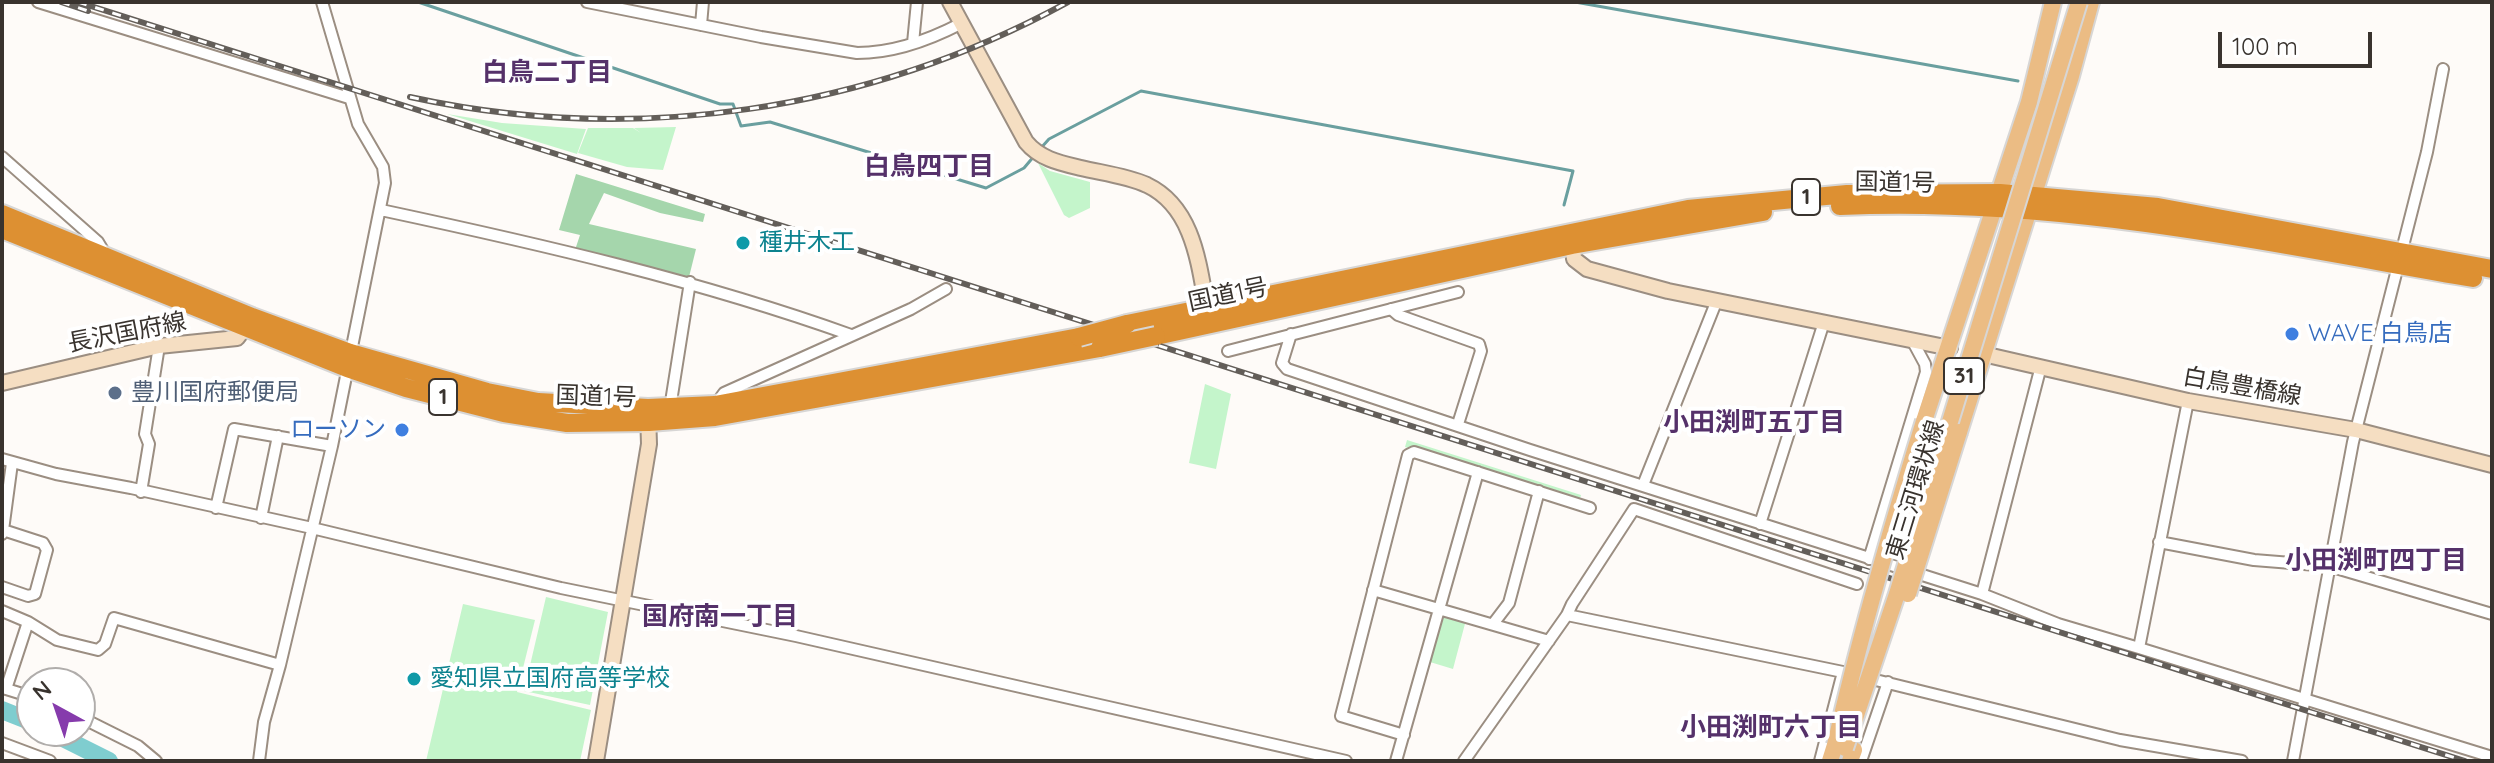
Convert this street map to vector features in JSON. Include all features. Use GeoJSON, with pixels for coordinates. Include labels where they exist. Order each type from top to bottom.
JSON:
{"type":"FeatureCollection","features":[{"type":"Feature","properties":{"kind":"highway","name":"国道1号"},"geometry":{"type":"LineString","coordinates":[[648,415],[670,408],[715,405],[1079,337],[1127,324],[1208,315],[1572,238],[1688,209],[1847,194],[2158,207],[2492,281]]}},
{"type":"Feature","properties":{"kind":"highway","name":"国道1号"},"geometry":{"type":"LineString","coordinates":[[2,214],[108,258],[249,323]]}},
{"type":"Feature","properties":{"kind":"highway","name":"国道1号"},"geometry":{"type":"LineString","coordinates":[[2,229],[348,360],[538,402],[648,415],[759,411],[1100,348],[1156,336],[1208,315]]}},
{"type":"Feature","properties":{"kind":"highway","name":"国道1号"},"geometry":{"type":"LineString","coordinates":[[2401,259],[2492,269]]}},
{"type":"Feature","properties":{"kind":"main road"},"geometry":{"type":"LineString","coordinates":[[950,2],[1033,151],[1061,163],[1138,182],[1156,190],[1175,206],[1190,234],[1208,315]]}},
{"type":"Feature","properties":{"kind":"main road","name":"東三河環状線"},"geometry":{"type":"LineString","coordinates":[[1845,755],[1883,553],[2029,102],[2053,2]]}},
{"type":"Feature","properties":{"kind":"main road","name":"東三河環状線"},"geometry":{"type":"LineString","coordinates":[[1845,755],[2079,2]]}},
{"type":"Feature","properties":{"kind":"main road","name":"東三河環状線"},"geometry":{"type":"LineString","coordinates":[[1845,755],[1918,566],[2071,76],[2091,2]]}},
{"type":"Feature","properties":{"kind":"main road"},"geometry":{"type":"LineString","coordinates":[[1572,238],[1574,259],[1587,269],[1668,291],[1950,348]]}},
{"type":"Feature","properties":{"kind":"main road","name":"長沢国府線"},"geometry":{"type":"LineString","coordinates":[[2,383],[159,346],[237,338],[249,323]]}},
{"type":"Feature","properties":{"kind":"main road","name":"白鳥豊橋線"},"geometry":{"type":"LineString","coordinates":[[1983,354],[2188,401],[2356,430],[2492,465]]}},
{"type":"Feature","properties":{"kind":"main road"},"geometry":{"type":"LineString","coordinates":[[596,761],[649,444],[648,415]]}},
{"type":"Feature","properties":{"kind":"street"},"geometry":{"type":"LineString","coordinates":[[38,2],[349,98]]}},
{"type":"Feature","properties":{"kind":"street"},"geometry":{"type":"LineString","coordinates":[[259,761],[264,722],[332,446],[385,183],[383,167],[358,124],[322,2]]}},
{"type":"Feature","properties":{"kind":"street"},"geometry":{"type":"LineString","coordinates":[[587,2],[857,53],[871,53],[913,43],[960,24]]}},
{"type":"Feature","properties":{"kind":"street"},"geometry":{"type":"LineString","coordinates":[[701,25],[703,2]]}},
{"type":"Feature","properties":{"kind":"street"},"geometry":{"type":"LineString","coordinates":[[913,43],[917,2]]}},
{"type":"Feature","properties":{"kind":"street"},"geometry":{"type":"LineString","coordinates":[[2293,761],[2356,430],[2427,152],[2443,69]]}},
{"type":"Feature","properties":{"kind":"street"},"geometry":{"type":"LineString","coordinates":[[2,157],[98,242],[108,258]]}},
{"type":"Feature","properties":{"kind":"street"},"geometry":{"type":"LineString","coordinates":[[381,210],[690,282],[851,335]]}},
{"type":"Feature","properties":{"kind":"street"},"geometry":{"type":"LineString","coordinates":[[670,408],[690,282]]}},
{"type":"Feature","properties":{"kind":"street"},"geometry":{"type":"LineString","coordinates":[[715,405],[724,393],[911,309],[946,289]]}},
{"type":"Feature","properties":{"kind":"street"},"geometry":{"type":"LineString","coordinates":[[1228,351],[1458,292]]}},
{"type":"Feature","properties":{"kind":"street"},"geometry":{"type":"LineString","coordinates":[[1643,485],[1717,300]]}},
{"type":"Feature","properties":{"kind":"street"},"geometry":{"type":"LineString","coordinates":[[1391,309],[1398,315],[1479,344],[1481,351],[1458,424]]}},
{"type":"Feature","properties":{"kind":"street"},"geometry":{"type":"LineString","coordinates":[[1760,524],[1824,322]]}},
{"type":"Feature","properties":{"kind":"street"},"geometry":{"type":"LineString","coordinates":[[1291,334],[1282,363],[1287,369],[1982,594],[2058,624],[2492,757]]}},
{"type":"Feature","properties":{"kind":"street"},"geometry":{"type":"LineString","coordinates":[[1869,559],[1926,372],[1912,340]]}},
{"type":"Feature","properties":{"kind":"street"},"geometry":{"type":"LineString","coordinates":[[141,492],[149,444],[145,434],[159,346]]}},
{"type":"Feature","properties":{"kind":"street"},"geometry":{"type":"LineString","coordinates":[[1982,594],[2041,366]]}},
{"type":"Feature","properties":{"kind":"street"},"geometry":{"type":"LineString","coordinates":[[2139,648],[2188,401]]}},
{"type":"Feature","properties":{"kind":"street"},"geometry":{"type":"LineString","coordinates":[[216,508],[234,429],[332,446]]}},
{"type":"Feature","properties":{"kind":"street"},"geometry":{"type":"LineString","coordinates":[[261,518],[278,436]]}},
{"type":"Feature","properties":{"kind":"street"},"geometry":{"type":"LineString","coordinates":[[1404,735],[1341,716],[1408,455],[1414,452],[1590,508]]}},
{"type":"Feature","properties":{"kind":"street"},"geometry":{"type":"LineString","coordinates":[[2,587],[28,596],[35,594],[47,550],[43,543],[3,532],[7,461],[312,528],[561,588],[796,636],[1346,761]]}},
{"type":"Feature","properties":{"kind":"street"},"geometry":{"type":"LineString","coordinates":[[1396,761],[1478,472]]}},
{"type":"Feature","properties":{"kind":"street"},"geometry":{"type":"LineString","coordinates":[[1493,624],[1509,603],[1539,491]]}},
{"type":"Feature","properties":{"kind":"street"},"geometry":{"type":"LineString","coordinates":[[1464,761],[1567,615],[1634,509],[1857,584]]}},
{"type":"Feature","properties":{"kind":"street"},"geometry":{"type":"LineString","coordinates":[[2159,542],[2254,560],[2329,566],[2492,614]]}},
{"type":"Feature","properties":{"kind":"street"},"geometry":{"type":"LineString","coordinates":[[1373,590],[1549,641]]}},
{"type":"Feature","properties":{"kind":"street"},"geometry":{"type":"LineString","coordinates":[[2,611],[57,640],[98,650],[105,644],[114,618],[280,665]]}},
{"type":"Feature","properties":{"kind":"street"},"geometry":{"type":"LineString","coordinates":[[1567,615],[1888,682],[2120,740],[2242,761]]}},
{"type":"Feature","properties":{"kind":"street"},"geometry":{"type":"LineString","coordinates":[[4,688],[28,622]]}},
{"type":"Feature","properties":{"kind":"street"},"geometry":{"type":"LineString","coordinates":[[1820,761],[1843,672]]}},
{"type":"Feature","properties":{"kind":"street"},"geometry":{"type":"LineString","coordinates":[[1845,755],[1888,682]]}},
{"type":"Feature","properties":{"kind":"street"},"geometry":{"type":"LineString","coordinates":[[96,725],[138,746],[156,761]]}},
{"type":"Feature","properties":{"kind":"street"},"geometry":{"type":"LineString","coordinates":[[2,743],[50,761]]}},
{"type":"Feature","properties":{"kind":"green space"},"geometry":{"type":"Polygon","coordinates":[[[447,114],[502,123],[586,129],[577,154],[447,114]]]}},
{"type":"Feature","properties":{"kind":"green space"},"geometry":{"type":"Polygon","coordinates":[[[676,127],[663,170],[627,167],[578,153],[588,128],[633,128],[641,133],[634,128],[676,127]]]}},
{"type":"Feature","properties":{"kind":"green space"},"geometry":{"type":"Polygon","coordinates":[[[1038,163],[1050,171],[1090,182],[1090,208],[1069,218],[1064,215],[1038,163]]]}},
{"type":"Feature","properties":{"kind":"green space"},"geometry":{"type":"Polygon","coordinates":[[[576,174],[705,214],[703,222],[660,213],[604,193],[589,224],[696,249],[689,277],[575,250],[580,235],[559,230],[576,174]]]}},
{"type":"Feature","properties":{"kind":"green space"},"geometry":{"type":"Polygon","coordinates":[[[1205,384],[1231,394],[1216,469],[1189,463],[1205,384]]]}},
{"type":"Feature","properties":{"kind":"green space"},"geometry":{"type":"Polygon","coordinates":[[[1407,440],[1581,495],[1579,502],[1405,447],[1407,440]]]}},
{"type":"Feature","properties":{"kind":"green space"},"geometry":{"type":"Polygon","coordinates":[[[546,597],[608,612],[590,705],[524,691],[546,597]]]}},
{"type":"Feature","properties":{"kind":"green space"},"geometry":{"type":"Polygon","coordinates":[[[463,604],[535,620],[517,692],[591,710],[580,761],[426,761],[463,604]]]}},
{"type":"Feature","properties":{"kind":"green space"},"geometry":{"type":"Polygon","coordinates":[[[1443,613],[1466,620],[1453,669],[1430,662],[1443,613]]]}},
{"type":"Feature","properties":{"kind":"waterway"},"geometry":{"type":"LineString","coordinates":[[418,2],[720,104],[733,104],[741,126],[770,122],[986,188],[1024,168],[1035,155]]}},
{"type":"Feature","properties":{"kind":"waterway"},"geometry":{"type":"LineString","coordinates":[[1575,2],[2018,81]]}},
{"type":"Feature","properties":{"kind":"waterway"},"geometry":{"type":"LineString","coordinates":[[1040,149],[1049,139],[1141,91],[1573,171],[1564,205]]}},
{"type":"Feature","properties":{"kind":"waterway"},"geometry":{"type":"LineString","coordinates":[[2,710],[16,716]]}},
{"type":"Feature","properties":{"kind":"waterway"},"geometry":{"type":"LineString","coordinates":[[81,747],[109,761]]}},
{"type":"Feature","properties":{"kind":"railway"},"geometry":{"type":"LineString","coordinates":[[61,2],[88,11]]}},
{"type":"Feature","properties":{"kind":"railway"},"geometry":{"type":"LineString","coordinates":[[78,2],[2465,761]]}},
{"type":"Feature","properties":{"kind":"railway"},"geometry":{"type":"LineString","coordinates":[[410,97],[494,111],[579,118],[664,117],[748,109],[831,93],[912,70],[991,40],[1068,2]]}},
{"type":"Feature","properties":{"kind":"place","name":"種井木工"},"geometry":{"type":"Point","coordinates":[743,243]}},
{"type":"Feature","properties":{"kind":"place","name":"WAVE 白鳥店"},"geometry":{"type":"Point","coordinates":[2292,334]}},
{"type":"Feature","properties":{"kind":"place","name":"豊川国府郵便局"},"geometry":{"type":"Point","coordinates":[115,393]}},
{"type":"Feature","properties":{"kind":"place","name":"ローソン"},"geometry":{"type":"Point","coordinates":[402,430]}},
{"type":"Feature","properties":{"kind":"place","name":"愛知県立国府高等学校"},"geometry":{"type":"Point","coordinates":[414,679]}},
{"type":"Feature","properties":{"kind":"district","name":"白鳥二丁目"},"geometry":{"type":"Point","coordinates":[547,73]}},
{"type":"Feature","properties":{"kind":"district","name":"白鳥四丁目"},"geometry":{"type":"Point","coordinates":[929,167]}},
{"type":"Feature","properties":{"kind":"district","name":"小田渕町五丁目"},"geometry":{"type":"Point","coordinates":[1754,423]}},
{"type":"Feature","properties":{"kind":"district","name":"小田渕町四丁目"},"geometry":{"type":"Point","coordinates":[2376,561]}},
{"type":"Feature","properties":{"kind":"district","name":"国府南一丁目"},"geometry":{"type":"Point","coordinates":[720,617]}},
{"type":"Feature","properties":{"kind":"district","name":"小田渕町六丁目"},"geometry":{"type":"Point","coordinates":[1771,728]}}]}
